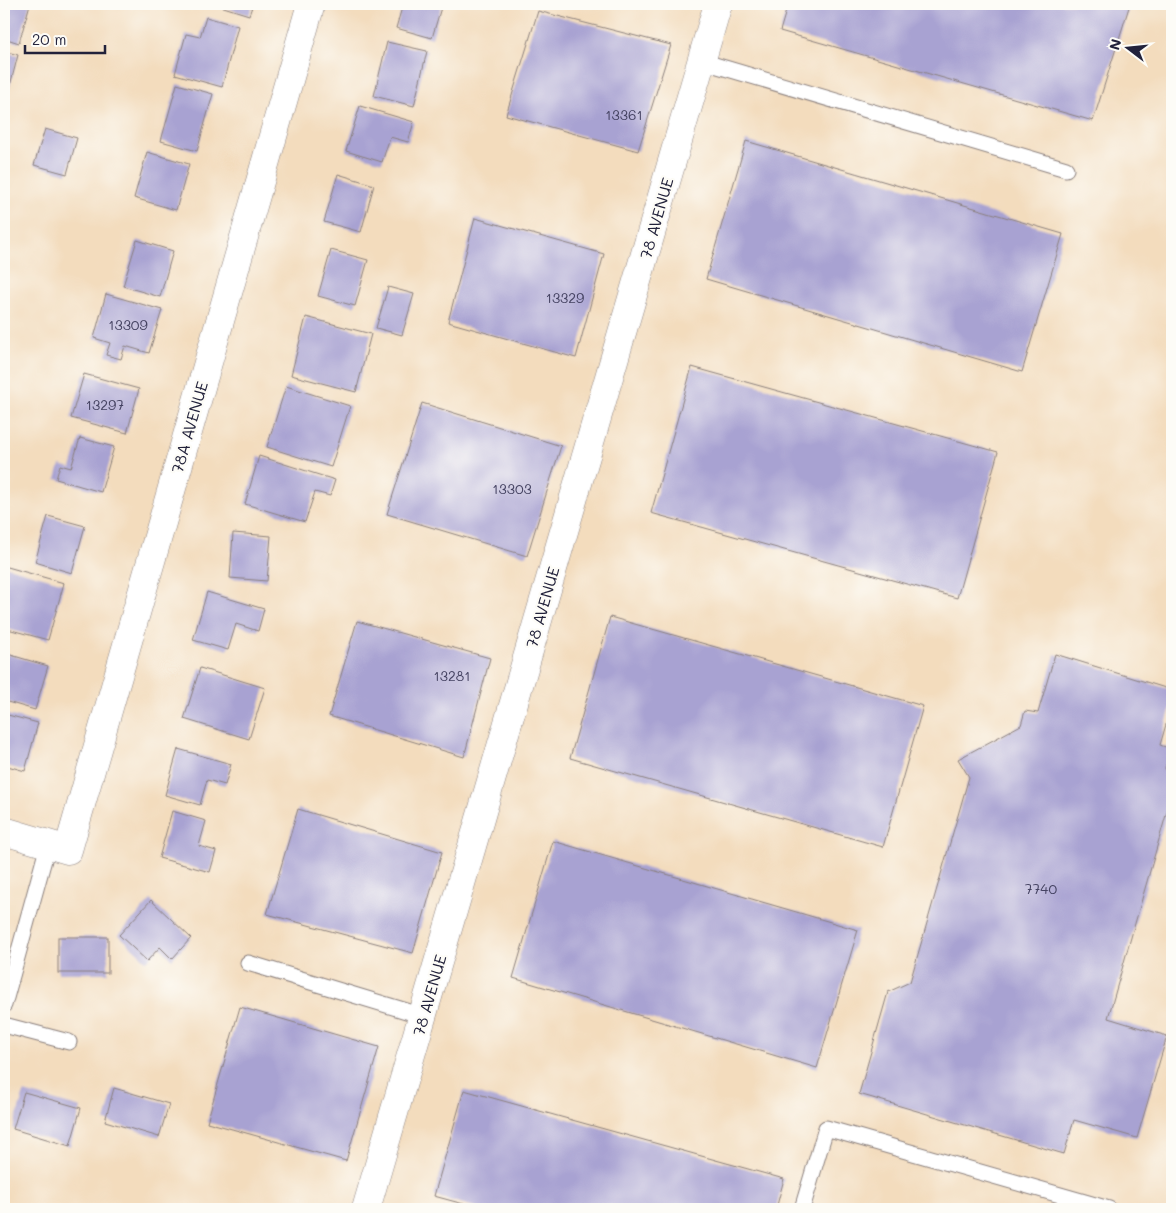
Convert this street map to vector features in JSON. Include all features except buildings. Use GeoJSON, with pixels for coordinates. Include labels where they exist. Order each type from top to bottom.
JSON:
{"type":"FeatureCollection","features":[{"type":"Feature","properties":{"kind":"street","name":"78A AVENUE"},"geometry":{"type":"LineString","coordinates":[[58,848],[311,4]]}},
{"type":"Feature","properties":{"kind":"street","name":"78 AVENUE"},"geometry":{"type":"LineString","coordinates":[[366,1209],[718,4]]}},
{"type":"Feature","properties":{"kind":"street"},"geometry":{"type":"LineString","coordinates":[[4,832],[58,848]]}},
{"type":"Feature","properties":{"kind":"lane"},"geometry":{"type":"LineString","coordinates":[[701,61],[1066,168]]}},
{"type":"Feature","properties":{"kind":"lane"},"geometry":{"type":"LineString","coordinates":[[4,1005],[58,848]]}},
{"type":"Feature","properties":{"kind":"lane"},"geometry":{"type":"LineString","coordinates":[[248,964],[423,1016]]}},
{"type":"Feature","properties":{"kind":"lane"},"geometry":{"type":"LineString","coordinates":[[4,1025],[69,1042]]}},
{"type":"Feature","properties":{"kind":"lane"},"geometry":{"type":"LineString","coordinates":[[802,1209],[826,1128],[1109,1209]]}}]}
